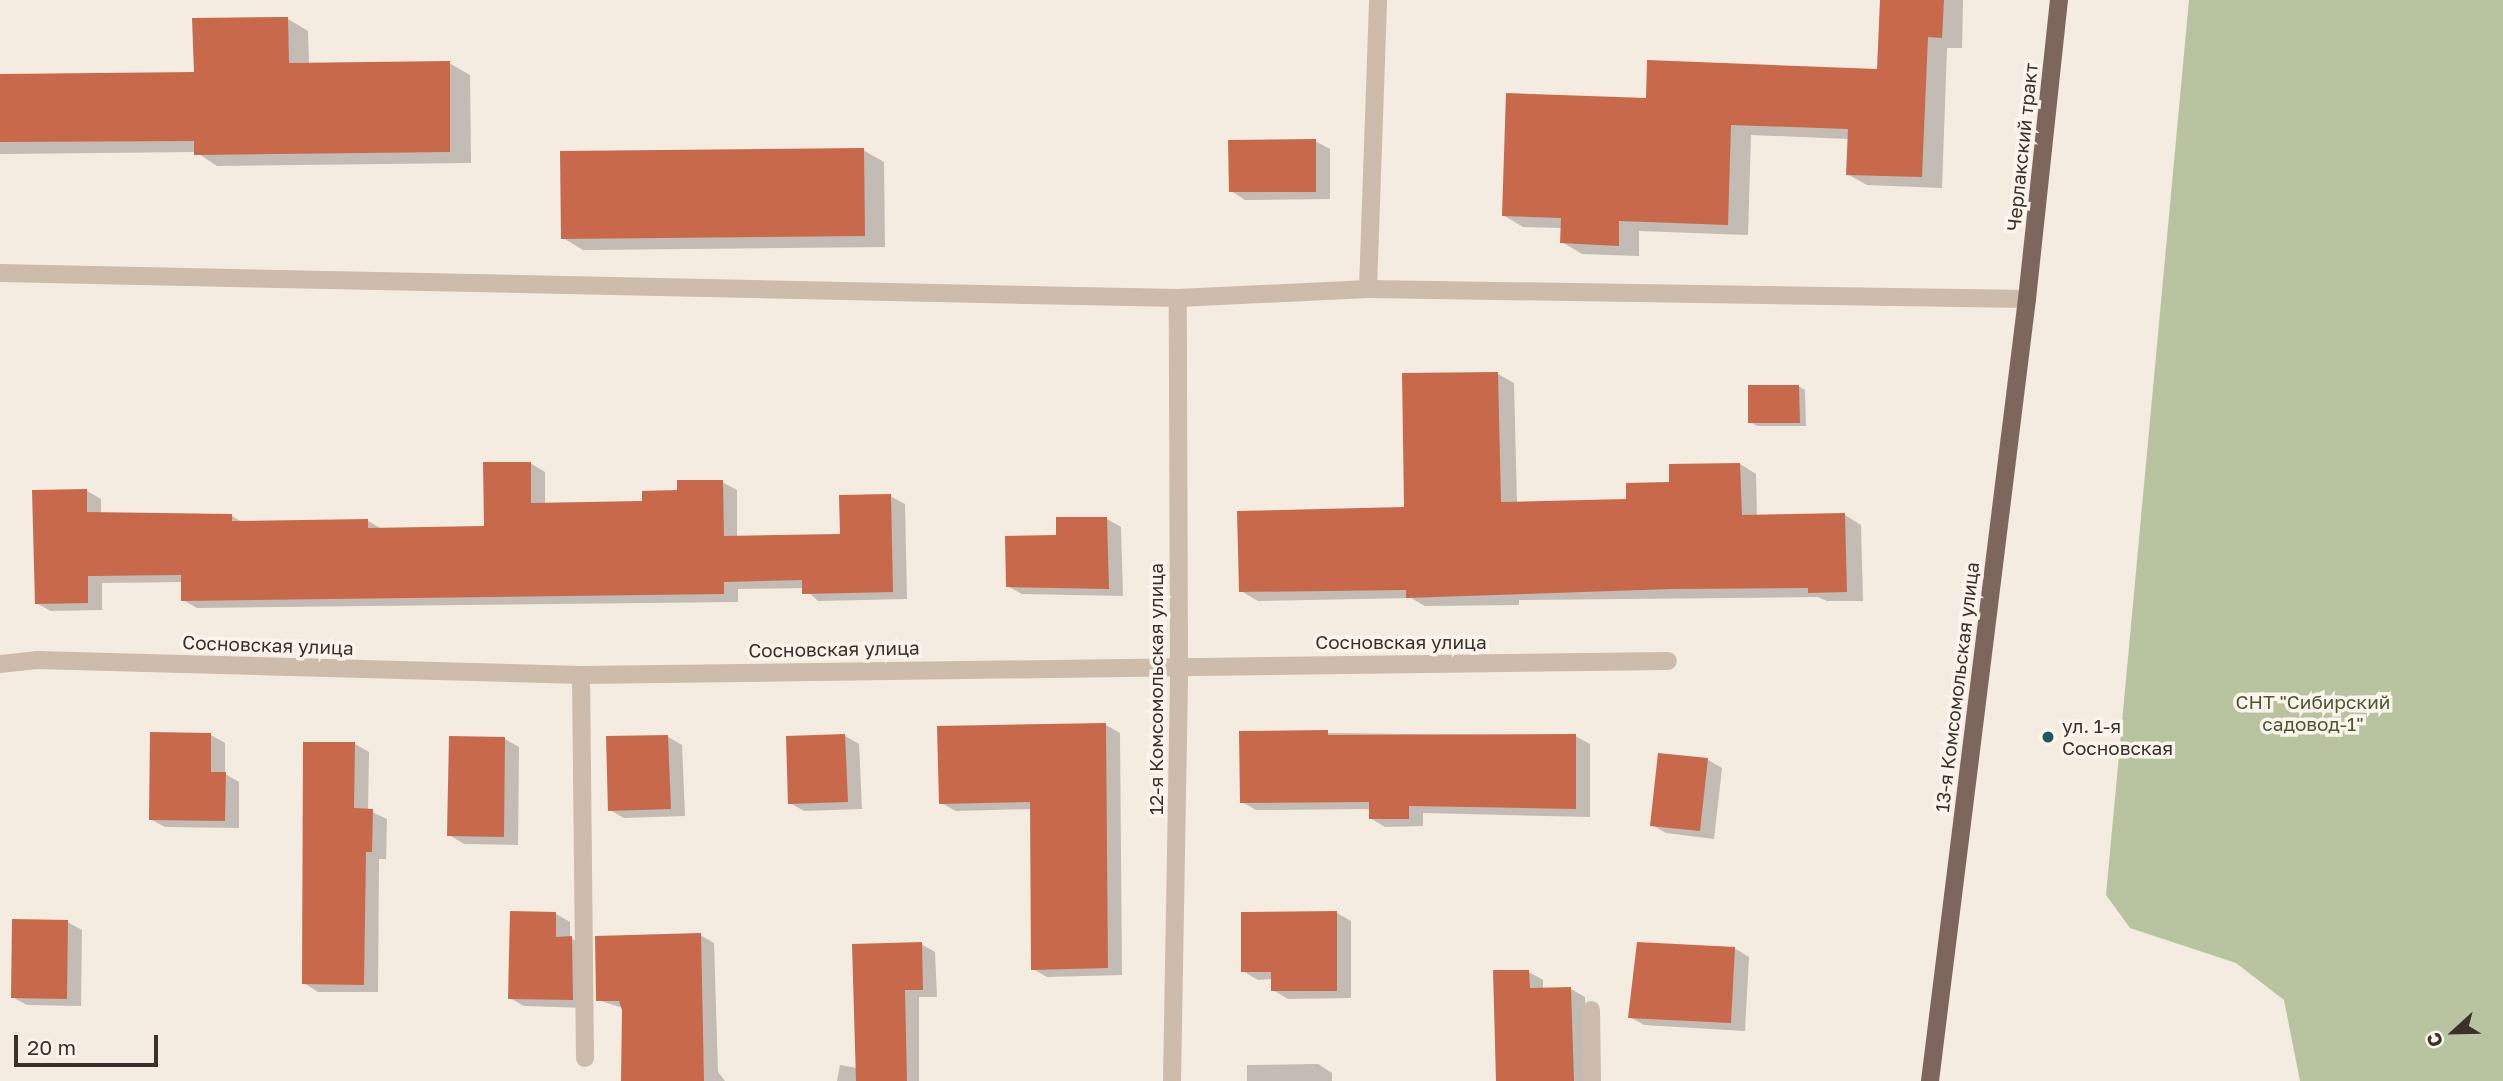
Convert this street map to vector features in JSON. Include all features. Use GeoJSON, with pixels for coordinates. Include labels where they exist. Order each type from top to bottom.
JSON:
{"type":"FeatureCollection","features":[{"type":"Feature","properties":{"kind":"main road","name":"Черлакский тракт"},"geometry":{"type":"LineString","coordinates":[[2027,299],[2059,0]]}},
{"type":"Feature","properties":{"kind":"main road","name":"13-я Комсомольская улица"},"geometry":{"type":"LineString","coordinates":[[1930,1081],[2027,299]]}},
{"type":"Feature","properties":{"kind":"street"},"geometry":{"type":"LineString","coordinates":[[1368,289],[1378,0]]}},
{"type":"Feature","properties":{"kind":"street"},"geometry":{"type":"LineString","coordinates":[[0,273],[1178,298],[1368,289],[2027,299]]}},
{"type":"Feature","properties":{"kind":"street","name":"12-я Комсомольская улица"},"geometry":{"type":"LineString","coordinates":[[1172,1081],[1179,664],[1178,298]]}},
{"type":"Feature","properties":{"kind":"street","name":"Сосновская улица"},"geometry":{"type":"LineString","coordinates":[[0,664],[37,660],[581,675],[1179,664],[1668,661]]}},
{"type":"Feature","properties":{"kind":"street"},"geometry":{"type":"LineString","coordinates":[[581,675],[585,1058]]}},
{"type":"Feature","properties":{"kind":"street"},"geometry":{"type":"LineString","coordinates":[[1591,1010],[1592,1081]]}},
{"type":"Feature","properties":{"kind":"green space","name":"СНТ \"Сибирский садовод-1\""},"geometry":{"type":"Polygon","coordinates":[[[2189,0],[2503,0],[2503,1081],[2300,1081],[2284,1000],[2236,963],[2130,928],[2106,895],[2189,0]]]}},
{"type":"Feature","properties":{"kind":"building"},"geometry":{"type":"Polygon","coordinates":[[[1880,0],[1944,0],[1942,38],[1928,37],[1922,177],[1846,175],[1848,129],[1731,125],[1728,225],[1619,221],[1619,246],[1560,243],[1561,218],[1502,216],[1506,93],[1646,98],[1647,60],[1877,69],[1880,0]]]}},
{"type":"Feature","properties":{"kind":"building"},"geometry":{"type":"Polygon","coordinates":[[[288,17],[289,63],[450,61],[450,152],[194,155],[194,141],[0,142],[0,74],[194,72],[192,18],[288,17]]]}},
{"type":"Feature","properties":{"kind":"building"},"geometry":{"type":"Polygon","coordinates":[[[1316,139],[1316,192],[1229,192],[1228,140],[1316,139]]]}},
{"type":"Feature","properties":{"kind":"building"},"geometry":{"type":"Polygon","coordinates":[[[864,148],[865,236],[561,239],[560,151],[864,148]]]}},
{"type":"Feature","properties":{"kind":"building"},"geometry":{"type":"Polygon","coordinates":[[[1498,372],[1501,502],[1626,499],[1626,483],[1669,482],[1669,464],[1740,463],[1742,515],[1845,513],[1847,592],[1808,593],[1808,588],[1671,589],[1406,598],[1406,590],[1239,592],[1237,511],[1404,507],[1402,373],[1498,372]]]}},
{"type":"Feature","properties":{"kind":"building"},"geometry":{"type":"Polygon","coordinates":[[[1748,385],[1799,385],[1800,423],[1748,423],[1748,385]]]}},
{"type":"Feature","properties":{"kind":"building"},"geometry":{"type":"Polygon","coordinates":[[[483,462],[531,462],[531,503],[642,501],[642,491],[677,490],[677,480],[723,480],[724,536],[840,534],[839,495],[891,494],[893,592],[802,594],[802,580],[724,582],[724,594],[181,601],[181,575],[88,576],[88,603],[35,604],[32,490],[87,489],[87,512],[232,514],[232,521],[368,519],[368,528],[484,526],[483,462]]]}},
{"type":"Feature","properties":{"kind":"building"},"geometry":{"type":"Polygon","coordinates":[[[1056,517],[1107,517],[1109,589],[1006,587],[1005,536],[1056,535],[1056,517]]]}},
{"type":"Feature","properties":{"kind":"building"},"geometry":{"type":"Polygon","coordinates":[[[1106,723],[1108,968],[1031,970],[1030,802],[939,804],[937,726],[1106,723]]]}},
{"type":"Feature","properties":{"kind":"building"},"geometry":{"type":"Polygon","coordinates":[[[1328,730],[1328,735],[1576,734],[1576,809],[1409,806],[1409,819],[1369,819],[1369,802],[1240,803],[1239,731],[1328,730]]]}},
{"type":"Feature","properties":{"kind":"building"},"geometry":{"type":"Polygon","coordinates":[[[150,732],[211,733],[211,772],[226,772],[225,821],[149,820],[150,732]]]}},
{"type":"Feature","properties":{"kind":"building"},"geometry":{"type":"Polygon","coordinates":[[[845,734],[848,802],[788,804],[786,736],[845,734]]]}},
{"type":"Feature","properties":{"kind":"building"},"geometry":{"type":"Polygon","coordinates":[[[668,735],[671,809],[608,811],[606,736],[668,735]]]}},
{"type":"Feature","properties":{"kind":"building"},"geometry":{"type":"Polygon","coordinates":[[[449,736],[505,737],[504,837],[447,836],[449,736]]]}},
{"type":"Feature","properties":{"kind":"building"},"geometry":{"type":"Polygon","coordinates":[[[303,742],[355,742],[354,808],[373,809],[372,852],[366,852],[364,985],[302,984],[303,742]]]}},
{"type":"Feature","properties":{"kind":"building"},"geometry":{"type":"Polygon","coordinates":[[[1658,753],[1708,758],[1700,831],[1650,826],[1658,753]]]}},
{"type":"Feature","properties":{"kind":"building"},"geometry":{"type":"Polygon","coordinates":[[[510,911],[556,912],[556,937],[572,936],[573,1000],[508,999],[510,911]]]}},
{"type":"Feature","properties":{"kind":"building"},"geometry":{"type":"Polygon","coordinates":[[[1337,911],[1337,991],[1271,991],[1271,972],[1241,972],[1241,912],[1337,911]]]}},
{"type":"Feature","properties":{"kind":"building"},"geometry":{"type":"Polygon","coordinates":[[[12,919],[68,920],[67,999],[11,998],[12,919]]]}},
{"type":"Feature","properties":{"kind":"building"},"geometry":{"type":"Polygon","coordinates":[[[701,933],[704,1081],[621,1081],[622,1010],[619,1001],[596,1001],[595,936],[701,933]]]}},
{"type":"Feature","properties":{"kind":"building"},"geometry":{"type":"Polygon","coordinates":[[[922,942],[923,990],[905,990],[907,1081],[856,1081],[852,944],[922,942]]]}},
{"type":"Feature","properties":{"kind":"building"},"geometry":{"type":"Polygon","coordinates":[[[1637,942],[1735,947],[1731,1023],[1628,1018],[1637,942]]]}},
{"type":"Feature","properties":{"kind":"building"},"geometry":{"type":"Polygon","coordinates":[[[1493,970],[1529,970],[1530,988],[1571,987],[1574,1081],[1496,1081],[1493,970]]]}},
{"type":"Feature","properties":{"kind":"place","name":"ул. 1-я Сосновская"},"geometry":{"type":"Point","coordinates":[2048,737]}}]}
